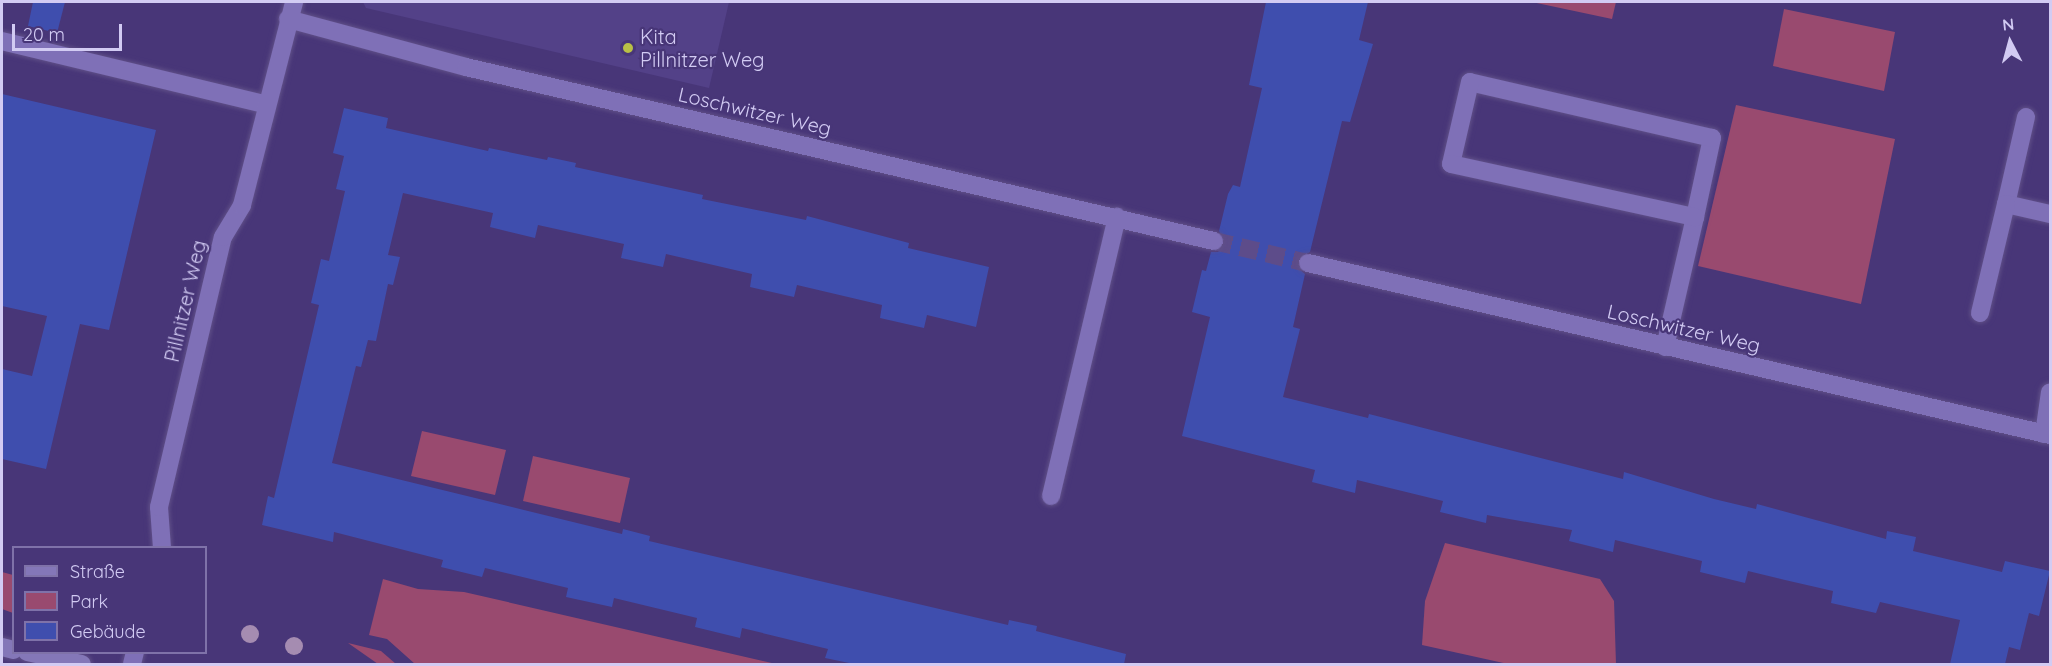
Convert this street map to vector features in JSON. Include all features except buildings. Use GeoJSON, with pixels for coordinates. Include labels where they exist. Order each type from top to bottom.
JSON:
{"type":"FeatureCollection","features":[{"type":"Feature","properties":{"kind":"main road"},"geometry":{"type":"LineString","coordinates":[[36,654],[82,664]]}},
{"type":"Feature","properties":{"kind":"street","name":"Pillnitzer Weg"},"geometry":{"type":"LineString","coordinates":[[162,546],[159,507],[223,237],[242,205],[265,104],[294,2]]}},
{"type":"Feature","properties":{"kind":"street","name":"Loschwitzer Weg"},"geometry":{"type":"LineString","coordinates":[[288,19],[478,70],[1214,241]]}},
{"type":"Feature","properties":{"kind":"street"},"geometry":{"type":"LineString","coordinates":[[2,41],[265,104]]}},
{"type":"Feature","properties":{"kind":"street"},"geometry":{"type":"LineString","coordinates":[[1665,347],[1695,217],[1712,138],[1470,82],[1451,164],[1695,217]]}},
{"type":"Feature","properties":{"kind":"street"},"geometry":{"type":"LineString","coordinates":[[1980,313],[2026,117]]}},
{"type":"Feature","properties":{"kind":"street"},"geometry":{"type":"LineString","coordinates":[[2006,204],[2050,214]]}},
{"type":"Feature","properties":{"kind":"street"},"geometry":{"type":"LineString","coordinates":[[1051,496],[1117,217]]}},
{"type":"Feature","properties":{"kind":"street","name":"Loschwitzer Weg"},"geometry":{"type":"LineString","coordinates":[[1308,263],[2047,435]]}},
{"type":"Feature","properties":{"kind":"street"},"geometry":{"type":"LineString","coordinates":[[2047,435],[2050,392]]}},
{"type":"Feature","properties":{"kind":"shaded area","name":"Kita Pillnitzer Weg"},"geometry":{"type":"Polygon","coordinates":[[[363,2],[729,2],[709,88],[366,8],[363,2]]]}},
{"type":"Feature","properties":{"kind":"green space"},"geometry":{"type":"Polygon","coordinates":[[[1532,2],[1616,2],[1612,19],[1532,2]]]}},
{"type":"Feature","properties":{"kind":"green space"},"geometry":{"type":"Polygon","coordinates":[[[1784,9],[1895,32],[1884,91],[1773,66],[1784,9]]]}},
{"type":"Feature","properties":{"kind":"green space"},"geometry":{"type":"Polygon","coordinates":[[[1736,105],[1895,139],[1861,304],[1698,266],[1736,105]]]}},
{"type":"Feature","properties":{"kind":"green space"},"geometry":{"type":"Polygon","coordinates":[[[422,431],[506,450],[495,495],[411,476],[422,431]]]}},
{"type":"Feature","properties":{"kind":"green space"},"geometry":{"type":"Polygon","coordinates":[[[533,456],[630,478],[620,523],[523,501],[533,456]]]}},
{"type":"Feature","properties":{"kind":"green space"},"geometry":{"type":"Polygon","coordinates":[[[1445,543],[1600,579],[1614,601],[1616,664],[1508,664],[1422,645],[1425,601],[1445,543]]]}},
{"type":"Feature","properties":{"kind":"green space"},"geometry":{"type":"Polygon","coordinates":[[[2,572],[12,575],[12,613],[2,609],[2,572]]]}},
{"type":"Feature","properties":{"kind":"green space"},"geometry":{"type":"Polygon","coordinates":[[[383,579],[418,589],[464,592],[776,664],[415,664],[387,639],[369,635],[383,579]]]}},
{"type":"Feature","properties":{"kind":"green space"},"geometry":{"type":"Polygon","coordinates":[[[348,643],[381,651],[396,664],[378,664],[348,643]]]}},
{"type":"Feature","properties":{"kind":"tunnel"},"geometry":{"type":"LineString","coordinates":[[1214,241],[1308,263]]}},
{"type":"Feature","properties":{"kind":"place","name":"Kita Pillnitzer Weg"},"geometry":{"type":"Point","coordinates":[628,48]}}]}
